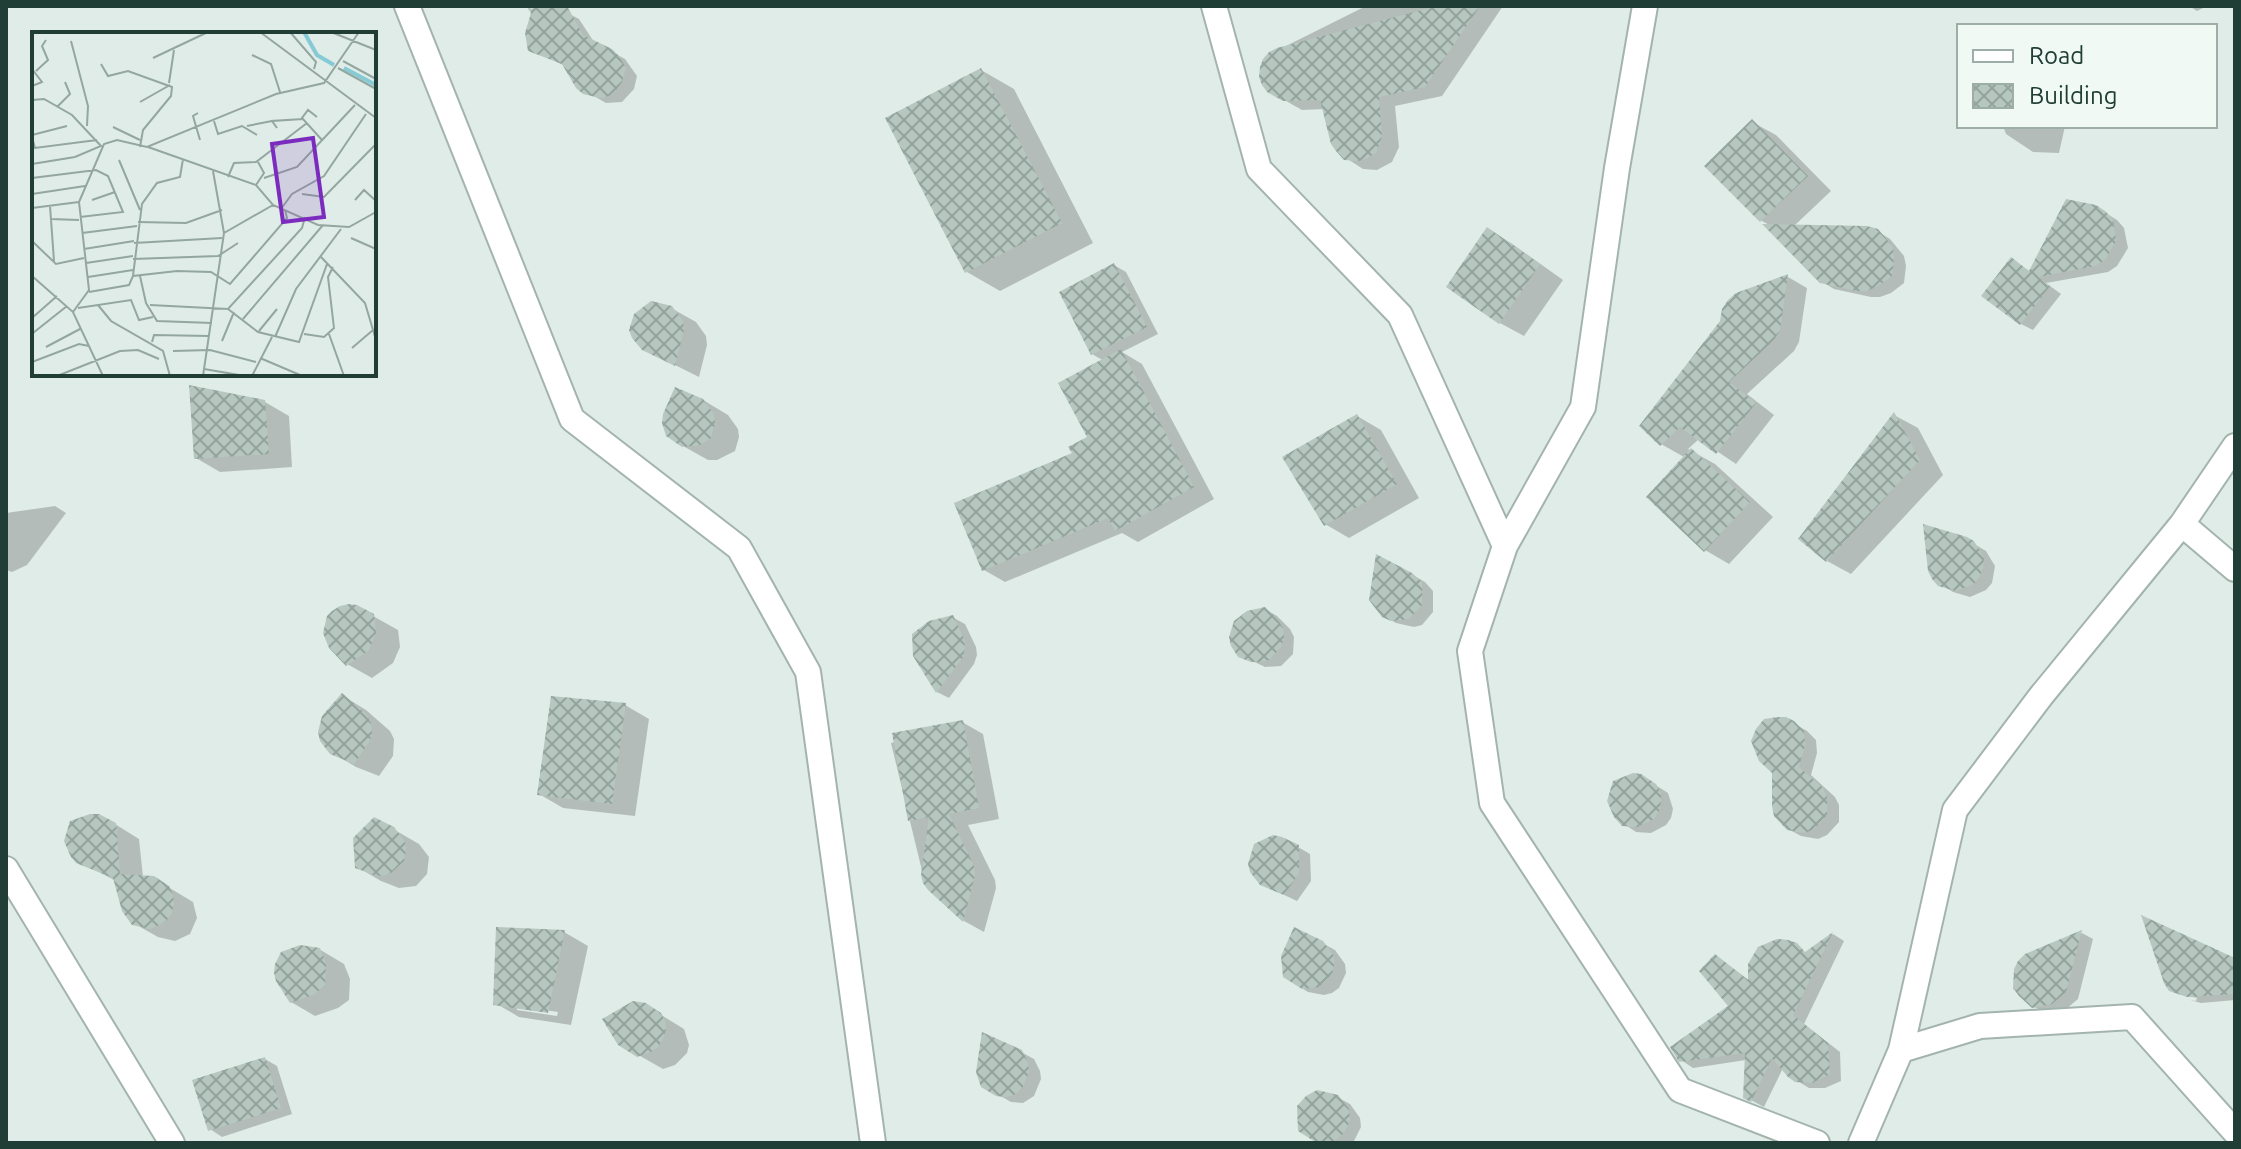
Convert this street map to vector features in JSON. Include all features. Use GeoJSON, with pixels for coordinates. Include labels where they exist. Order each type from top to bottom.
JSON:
{"type":"FeatureCollection","features":[{"type":"Feature","properties":{"kind":"street"},"geometry":{"type":"LineString","coordinates":[[407,6],[572,419],[739,548],[808,672],[873,1143]]}},
{"type":"Feature","properties":{"kind":"street"},"geometry":{"type":"LineString","coordinates":[[1214,6],[1259,169],[1400,315],[1505,546]]}},
{"type":"Feature","properties":{"kind":"street"},"geometry":{"type":"LineString","coordinates":[[1645,6],[1617,168],[1583,407],[1505,546],[1470,651],[1492,803],[1680,1090],[1817,1143]]}},
{"type":"Feature","properties":{"kind":"street"},"geometry":{"type":"LineString","coordinates":[[1861,1143],[1901,1050],[1955,810],[2041,696],[2182,524],[2235,446]]}},
{"type":"Feature","properties":{"kind":"street"},"geometry":{"type":"LineString","coordinates":[[2182,524],[2235,569]]}},
{"type":"Feature","properties":{"kind":"street"},"geometry":{"type":"LineString","coordinates":[[6,869],[172,1143]]}},
{"type":"Feature","properties":{"kind":"street"},"geometry":{"type":"LineString","coordinates":[[1901,1050],[1980,1026],[2132,1017],[2235,1132]]}},
{"type":"Feature","properties":{"kind":"building"},"geometry":{"type":"Polygon","coordinates":[[[526,6],[532,9],[534,6],[567,6],[583,35],[612,49],[626,68],[616,90],[600,98],[583,94],[562,64],[528,51],[525,33],[531,13],[526,6]]]}},
{"type":"Feature","properties":{"kind":"building"},"geometry":{"type":"Polygon","coordinates":[[[1437,6],[1480,6],[1425,87],[1379,97],[1382,136],[1376,153],[1367,158],[1344,160],[1336,151],[1331,144],[1320,100],[1283,101],[1267,92],[1262,85],[1259,77],[1263,59],[1277,48],[1437,6]]]}},
{"type":"Feature","properties":{"kind":"building"},"geometry":{"type":"Polygon","coordinates":[[[981,68],[1062,223],[965,273],[885,118],[981,68]]]}},
{"type":"Feature","properties":{"kind":"building"},"geometry":{"type":"Polygon","coordinates":[[[1752,119],[1808,176],[1760,222],[1704,166],[1752,119]]]}},
{"type":"Feature","properties":{"kind":"building"},"geometry":{"type":"Polygon","coordinates":[[[2066,199],[2096,205],[2105,211],[2113,219],[2116,241],[2105,260],[2095,266],[2038,277],[2050,286],[2020,325],[1981,296],[2011,257],[2029,271],[2066,199]]]}},
{"type":"Feature","properties":{"kind":"building"},"geometry":{"type":"Polygon","coordinates":[[[1762,224],[1867,226],[1878,229],[1893,247],[1892,276],[1867,291],[1820,283],[1762,224]]]}},
{"type":"Feature","properties":{"kind":"building"},"geometry":{"type":"Polygon","coordinates":[[[1487,227],[1540,264],[1499,324],[1446,287],[1487,227]]]}},
{"type":"Feature","properties":{"kind":"building"},"geometry":{"type":"Polygon","coordinates":[[[1114,263],[1147,327],[1091,355],[1059,292],[1114,263]]]}},
{"type":"Feature","properties":{"kind":"building"},"geometry":{"type":"Polygon","coordinates":[[[1788,274],[1780,330],[1774,340],[1729,382],[1756,403],[1716,454],[1680,427],[1660,446],[1639,426],[1720,321],[1722,309],[1728,300],[1736,293],[1788,274]]]}},
{"type":"Feature","properties":{"kind":"building"},"geometry":{"type":"Polygon","coordinates":[[[651,301],[672,306],[683,321],[684,330],[675,366],[642,350],[629,330],[634,314],[651,301]]]}},
{"type":"Feature","properties":{"kind":"building"},"geometry":{"type":"Polygon","coordinates":[[[1121,349],[1194,487],[1115,531],[1108,518],[982,571],[954,503],[1072,453],[1068,447],[1087,437],[1058,383],[1121,349]]]}},
{"type":"Feature","properties":{"kind":"building"},"geometry":{"type":"Polygon","coordinates":[[[189,385],[265,400],[269,454],[194,459],[189,385]]]}},
{"type":"Feature","properties":{"kind":"building"},"geometry":{"type":"Polygon","coordinates":[[[675,387],[703,399],[714,414],[711,438],[700,445],[682,447],[666,436],[663,414],[675,387]]]}},
{"type":"Feature","properties":{"kind":"building"},"geometry":{"type":"Polygon","coordinates":[[[1894,412],[1920,460],[1826,562],[1798,539],[1894,412]]]}},
{"type":"Feature","properties":{"kind":"building"},"geometry":{"type":"Polygon","coordinates":[[[1357,414],[1397,484],[1324,526],[1282,457],[1357,414]]]}},
{"type":"Feature","properties":{"kind":"building"},"geometry":{"type":"Polygon","coordinates":[[[1691,448],[1750,502],[1704,552],[1646,497],[1691,448]]]}},
{"type":"Feature","properties":{"kind":"building"},"geometry":{"type":"Polygon","coordinates":[[[1923,524],[1974,541],[1984,558],[1980,576],[1974,584],[1956,591],[1938,586],[1932,579],[1928,571],[1923,524]]]}},
{"type":"Feature","properties":{"kind":"building"},"geometry":{"type":"Polygon","coordinates":[[[1376,554],[1412,573],[1422,582],[1422,605],[1409,619],[1391,621],[1382,617],[1369,600],[1376,554]]]}},
{"type":"Feature","properties":{"kind":"building"},"geometry":{"type":"Polygon","coordinates":[[[349,604],[374,614],[376,633],[369,650],[346,666],[329,648],[323,633],[327,616],[340,606],[349,604]]]}},
{"type":"Feature","properties":{"kind":"building"},"geometry":{"type":"Polygon","coordinates":[[[1265,607],[1283,628],[1281,647],[1269,660],[1251,662],[1238,657],[1229,637],[1234,621],[1247,611],[1265,607]]]}},
{"type":"Feature","properties":{"kind":"building"},"geometry":{"type":"Polygon","coordinates":[[[953,615],[965,648],[963,657],[936,693],[913,656],[912,634],[929,621],[953,615]]]}},
{"type":"Feature","properties":{"kind":"building"},"geometry":{"type":"Polygon","coordinates":[[[342,693],[367,715],[371,724],[369,742],[354,764],[330,754],[320,741],[318,732],[322,716],[342,693]]]}},
{"type":"Feature","properties":{"kind":"building"},"geometry":{"type":"Polygon","coordinates":[[[551,696],[626,703],[612,804],[537,795],[551,696]]]}},
{"type":"Feature","properties":{"kind":"building"},"geometry":{"type":"Polygon","coordinates":[[[1778,717],[1794,721],[1804,731],[1805,745],[1799,767],[1823,788],[1827,797],[1827,815],[1814,829],[1805,833],[1787,830],[1774,816],[1772,773],[1759,761],[1751,741],[1764,719],[1778,717]]]}},
{"type":"Feature","properties":{"kind":"building"},"geometry":{"type":"Polygon","coordinates":[[[963,720],[979,808],[949,814],[974,866],[975,875],[963,922],[923,883],[921,875],[929,817],[908,821],[892,733],[963,720]]]}},
{"type":"Feature","properties":{"kind":"building"},"geometry":{"type":"Polygon","coordinates":[[[1633,773],[1641,774],[1656,784],[1661,793],[1659,811],[1654,819],[1637,827],[1622,826],[1607,801],[1613,781],[1633,773]]]}},
{"type":"Feature","properties":{"kind":"building"},"geometry":{"type":"Polygon","coordinates":[[[99,814],[116,823],[120,874],[154,876],[169,886],[174,903],[166,921],[150,929],[132,925],[122,911],[113,878],[76,863],[71,857],[64,841],[70,821],[99,814]]]}},
{"type":"Feature","properties":{"kind":"building"},"geometry":{"type":"Polygon","coordinates":[[[374,817],[394,827],[405,842],[404,861],[391,873],[382,876],[355,868],[353,838],[374,817]]]}},
{"type":"Feature","properties":{"kind":"building"},"geometry":{"type":"Polygon","coordinates":[[[1273,835],[1299,845],[1299,873],[1284,895],[1260,885],[1248,864],[1254,844],[1273,835]]]}},
{"type":"Feature","properties":{"kind":"building"},"geometry":{"type":"Polygon","coordinates":[[[2141,915],[2235,958],[2235,994],[2187,997],[2169,991],[2141,915]]]}},
{"type":"Feature","properties":{"kind":"building"},"geometry":{"type":"Polygon","coordinates":[[[496,927],[565,930],[548,1013],[493,1005],[496,927]]]}},
{"type":"Feature","properties":{"kind":"building"},"geometry":{"type":"Polygon","coordinates":[[[1294,927],[1323,941],[1334,956],[1332,974],[1319,987],[1302,989],[1283,977],[1281,956],[1294,927]]]}},
{"type":"Feature","properties":{"kind":"building"},"geometry":{"type":"Polygon","coordinates":[[[2082,930],[2066,992],[2052,1004],[2032,1008],[2013,988],[2014,969],[2018,961],[2025,954],[2082,930]]]}},
{"type":"Feature","properties":{"kind":"building"},"geometry":{"type":"Polygon","coordinates":[[[1833,932],[1793,1015],[1828,1043],[1830,1074],[1812,1083],[1795,1082],[1772,1058],[1751,1102],[1743,1098],[1745,1053],[1679,1062],[1670,1047],[1728,1006],[1699,971],[1715,954],[1748,980],[1748,964],[1758,947],[1777,939],[1788,940],[1797,943],[1805,952],[1833,932]]]}},
{"type":"Feature","properties":{"kind":"building"},"geometry":{"type":"Polygon","coordinates":[[[300,945],[320,948],[326,964],[325,986],[313,995],[290,1003],[276,981],[275,964],[281,952],[300,945]]]}},
{"type":"Feature","properties":{"kind":"building"},"geometry":{"type":"Polygon","coordinates":[[[633,1001],[646,1003],[661,1013],[666,1030],[658,1047],[637,1057],[618,1045],[602,1019],[633,1001]]]}},
{"type":"Feature","properties":{"kind":"building"},"geometry":{"type":"Polygon","coordinates":[[[982,1032],[1022,1050],[1029,1072],[1022,1089],[1014,1095],[996,1096],[981,1087],[976,1072],[982,1032]]]}},
{"type":"Feature","properties":{"kind":"building"},"geometry":{"type":"Polygon","coordinates":[[[265,1057],[281,1108],[208,1131],[192,1080],[265,1057]]]}},
{"type":"Feature","properties":{"kind":"building"},"geometry":{"type":"Polygon","coordinates":[[[1317,1090],[1338,1095],[1349,1109],[1347,1127],[1332,1143],[1317,1143],[1298,1131],[1297,1106],[1317,1090]]]}}]}
